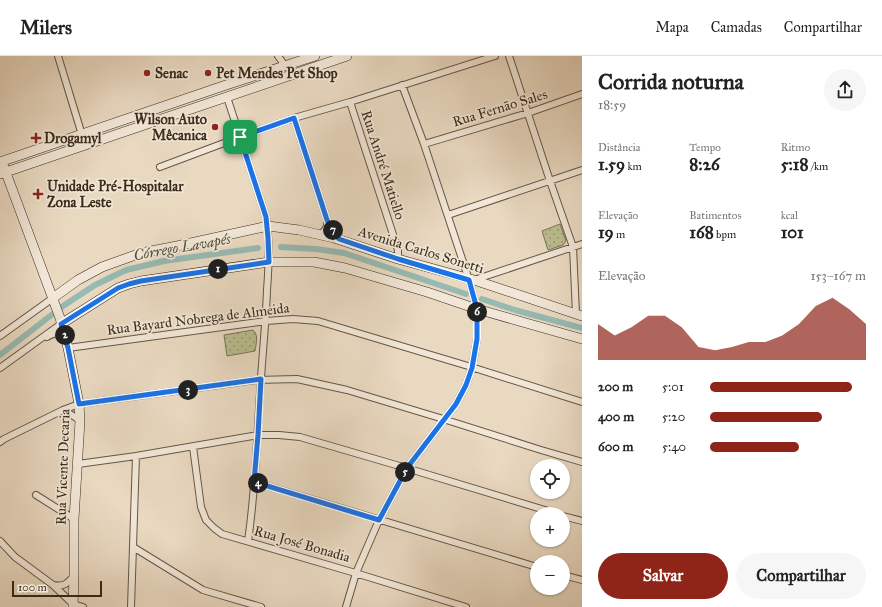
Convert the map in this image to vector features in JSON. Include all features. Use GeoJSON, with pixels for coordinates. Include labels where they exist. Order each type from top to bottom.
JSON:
{"type":"FeatureCollection","features":[{"type":"Feature","properties":{"kind":"street"},"geometry":{"type":"LineString","coordinates":[[58,56],[82,135]]}},
{"type":"Feature","properties":{"kind":"street"},"geometry":{"type":"LineString","coordinates":[[3,173],[227,96],[316,56]]}},
{"type":"Feature","properties":{"kind":"street"},"geometry":{"type":"LineString","coordinates":[[1,162],[228,84],[347,56]]}},
{"type":"Feature","properties":{"kind":"street"},"geometry":{"type":"LineString","coordinates":[[160,167],[294,118],[350,102],[495,56]]}},
{"type":"Feature","properties":{"kind":"street"},"geometry":{"type":"LineString","coordinates":[[509,56],[573,247],[579,315]]}},
{"type":"Feature","properties":{"kind":"street"},"geometry":{"type":"LineString","coordinates":[[278,57],[283,70]]}},
{"type":"Feature","properties":{"kind":"street"},"geometry":{"type":"LineString","coordinates":[[346,607],[356,573],[379,520],[407,468],[456,404],[466,385],[472,368],[477,339],[477,309],[472,280],[462,259],[424,144],[402,85]]}},
{"type":"Feature","properties":{"kind":"street","name":"Rua Fernão Sales"},"geometry":{"type":"LineString","coordinates":[[424,144],[528,113],[582,94]]}},
{"type":"Feature","properties":{"kind":"street"},"geometry":{"type":"LineString","coordinates":[[227,96],[268,226],[269,259],[266,321],[258,435],[248,541]]}},
{"type":"Feature","properties":{"kind":"street","name":"Rua André Matiello"},"geometry":{"type":"LineString","coordinates":[[350,102],[398,250],[398,259]]}},
{"type":"Feature","properties":{"kind":"street"},"geometry":{"type":"LineString","coordinates":[[294,118],[327,220],[339,239]]}},
{"type":"Feature","properties":{"kind":"street","name":"Rua Vicente Decaria"},"geometry":{"type":"LineString","coordinates":[[1,162],[3,173],[47,283],[60,321],[67,343],[79,404],[80,421],[74,519],[73,605]]}},
{"type":"Feature","properties":{"kind":"street"},"geometry":{"type":"LineString","coordinates":[[448,214],[582,170]]}},
{"type":"Feature","properties":{"kind":"street"},"geometry":{"type":"LineString","coordinates":[[320,234],[326,229],[328,224],[327,220]]}},
{"type":"Feature","properties":{"kind":"street","name":"Avenida Carlos Sonetti"},"geometry":{"type":"LineString","coordinates":[[0,336],[68,288],[102,267],[141,253],[268,226],[300,230],[339,239],[398,259],[472,280],[579,315]]}},
{"type":"Feature","properties":{"kind":"street"},"geometry":{"type":"LineString","coordinates":[[472,280],[582,244]]}},
{"type":"Feature","properties":{"kind":"street"},"geometry":{"type":"LineString","coordinates":[[0,368],[60,321],[118,288],[141,281],[269,259],[314,262],[345,268],[427,292],[477,309],[582,339]]}},
{"type":"Feature","properties":{"kind":"street"},"geometry":{"type":"LineString","coordinates":[[449,274],[456,272],[459,269],[462,264],[462,259]]}},
{"type":"Feature","properties":{"kind":"street"},"geometry":{"type":"LineString","coordinates":[[47,283],[53,288],[57,289],[68,288]]}},
{"type":"Feature","properties":{"kind":"street","name":"Rua Bayard Nobrega de Almeida"},"geometry":{"type":"LineString","coordinates":[[67,343],[266,321],[293,319],[318,321],[582,402]]}},
{"type":"Feature","properties":{"kind":"street"},"geometry":{"type":"LineString","coordinates":[[30,346],[56,333],[60,334],[67,343]]}},
{"type":"Feature","properties":{"kind":"street"},"geometry":{"type":"LineString","coordinates":[[0,442],[63,410],[79,404],[261,379],[297,379],[347,390],[582,462]]}},
{"type":"Feature","properties":{"kind":"street"},"geometry":{"type":"LineString","coordinates":[[63,410],[80,421]]}},
{"type":"Feature","properties":{"kind":"street"},"geometry":{"type":"LineString","coordinates":[[78,464],[136,456],[258,435],[279,435],[300,438],[407,468],[535,507]]}},
{"type":"Feature","properties":{"kind":"street","name":"Rua José Bonadia"},"geometry":{"type":"LineString","coordinates":[[193,446],[201,507],[206,520],[222,534],[466,607]]}},
{"type":"Feature","properties":{"kind":"street"},"geometry":{"type":"LineString","coordinates":[[131,607],[136,456]]}},
{"type":"Feature","properties":{"kind":"street"},"geometry":{"type":"LineString","coordinates":[[254,482],[530,565]]}},
{"type":"Feature","properties":{"kind":"street"},"geometry":{"type":"LineString","coordinates":[[36,495],[74,519]]}},
{"type":"Feature","properties":{"kind":"street"},"geometry":{"type":"LineString","coordinates":[[570,518],[582,521]]}},
{"type":"Feature","properties":{"kind":"street"},"geometry":{"type":"LineString","coordinates":[[0,541],[15,557],[53,585],[73,605],[83,607]]}},
{"type":"Feature","properties":{"kind":"street"},"geometry":{"type":"LineString","coordinates":[[133,547],[203,590],[261,607]]}},
{"type":"Feature","properties":{"kind":"street"},"geometry":{"type":"LineString","coordinates":[[53,585],[60,586],[65,584],[74,576]]}},
{"type":"Feature","properties":{"kind":"street"},"geometry":{"type":"LineString","coordinates":[[570,576],[582,580]]}},
{"type":"Feature","properties":{"kind":"green space"},"geometry":{"type":"Polygon","coordinates":[[[560,224],[566,241],[563,245],[548,250],[542,231],[560,224]]]}},
{"type":"Feature","properties":{"kind":"green space"},"geometry":{"type":"Polygon","coordinates":[[[253,330],[257,337],[255,351],[227,356],[224,335],[253,330]]]}},
{"type":"Feature","properties":{"kind":"waterway","name":"Córrego Lavapés"},"geometry":{"type":"LineString","coordinates":[[281,247],[316,249],[344,253],[466,294]]}},
{"type":"Feature","properties":{"kind":"waterway","name":"Córrego Lavapés"},"geometry":{"type":"LineString","coordinates":[[0,355],[63,306],[95,285],[126,270],[164,261],[258,248]]}},
{"type":"Feature","properties":{"kind":"waterway","name":"Córrego Lavapés"},"geometry":{"type":"LineString","coordinates":[[482,299],[515,310],[582,328]]}},
{"type":"Feature","properties":{"kind":"place","name":"Senac"},"geometry":{"type":"Point","coordinates":[147,73]}},
{"type":"Feature","properties":{"kind":"place","name":"Pet Mendes Pet Shop"},"geometry":{"type":"Point","coordinates":[208,73]}},
{"type":"Feature","properties":{"kind":"place","name":"Wilson Auto Mêcanica"},"geometry":{"type":"Point","coordinates":[215,127]}},
{"type":"Feature","properties":{"kind":"place","name":"Drogamyl"},"geometry":{"type":"Point","coordinates":[36,138]}},
{"type":"Feature","properties":{"kind":"place","name":"Unidade Pré-Hospitalar Zona Leste"},"geometry":{"type":"Point","coordinates":[38,194]}},
{"type":"Feature","properties":{"kind":"route"},"geometry":{"type":"LineString","coordinates":[[294,118],[327,220],[339,239],[398,259],[469,280],[477,309],[477,339],[472,368],[466,385],[456,404],[407,468],[379,520],[254,482],[261,379],[79,404],[68,348],[61,324],[118,288],[129,284],[269,262],[268,226],[266,217],[240,137],[294,118]]}}]}
